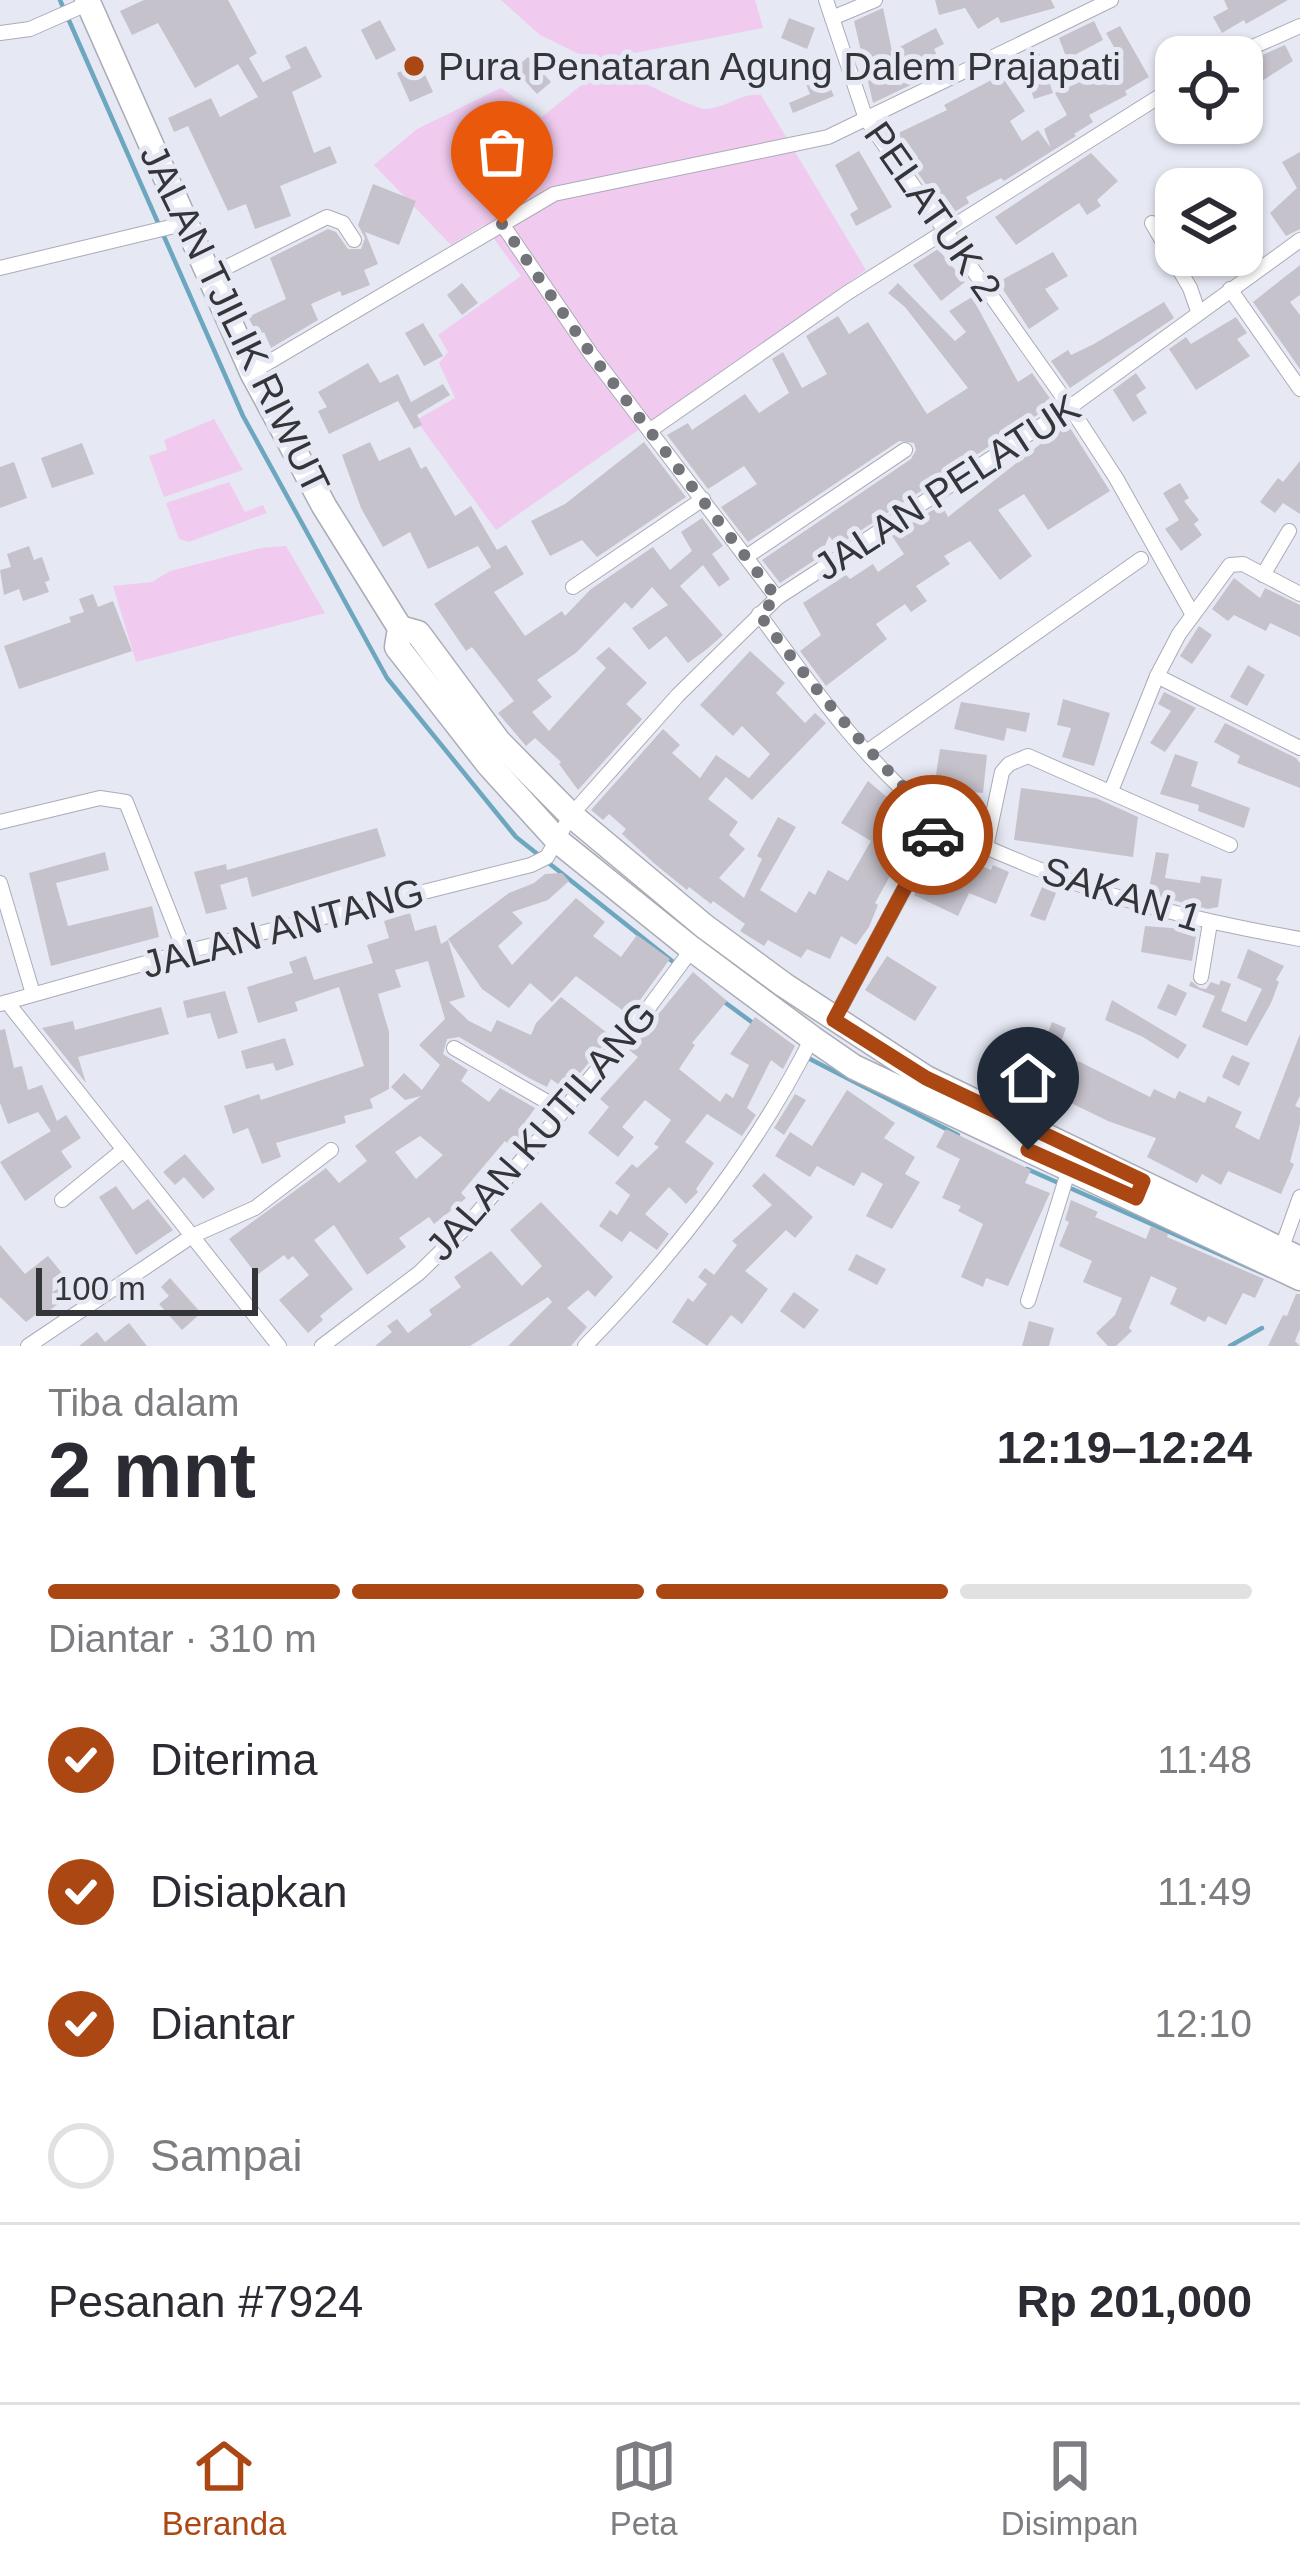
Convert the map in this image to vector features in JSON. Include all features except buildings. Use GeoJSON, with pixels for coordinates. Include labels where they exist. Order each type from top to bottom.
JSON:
{"type":"FeatureCollection","features":[{"type":"Feature","properties":{"kind":"highway","name":"JALAN TJILIK RIWUT"},"geometry":{"type":"LineString","coordinates":[[88,2],[252,372],[324,506],[400,628],[398,646],[489,765],[559,842],[692,950],[854,1067],[1070,1169],[1139,1190]]}},
{"type":"Feature","properties":{"kind":"highway","name":"JALAN TJILIK RIWUT"},"geometry":{"type":"LineString","coordinates":[[400,628],[418,633],[498,741],[572,815],[704,926],[834,1020],[926,1078],[1139,1190],[1292,1263]]}},
{"type":"Feature","properties":{"kind":"street","name":"PELATUK 2"},"geometry":{"type":"LineString","coordinates":[[826,0],[866,119],[1070,407],[1193,615]]}},
{"type":"Feature","properties":{"kind":"street"},"geometry":{"type":"LineString","coordinates":[[832,18],[874,0]]}},
{"type":"Feature","properties":{"kind":"street"},"geometry":{"type":"LineString","coordinates":[[252,372],[528,206],[570,188],[828,137],[1111,0]]}},
{"type":"Feature","properties":{"kind":"street"},"geometry":{"type":"LineString","coordinates":[[0,33],[30,29],[88,2]]}},
{"type":"Feature","properties":{"kind":"street"},"geometry":{"type":"LineString","coordinates":[[1263,42],[1300,26]]}},
{"type":"Feature","properties":{"kind":"street"},"geometry":{"type":"LineString","coordinates":[[652,429],[847,293],[1155,99]]}},
{"type":"Feature","properties":{"kind":"street"},"geometry":{"type":"LineString","coordinates":[[209,276],[327,217],[343,223],[354,240]]}},
{"type":"Feature","properties":{"kind":"street"},"geometry":{"type":"LineString","coordinates":[[0,268],[187,223]]}},
{"type":"Feature","properties":{"kind":"street"},"geometry":{"type":"LineString","coordinates":[[1152,223],[1198,311]]}},
{"type":"Feature","properties":{"kind":"street"},"geometry":{"type":"LineString","coordinates":[[502,224],[591,354],[777,598]]}},
{"type":"Feature","properties":{"kind":"street","name":"JALAN PELATUK"},"geometry":{"type":"LineString","coordinates":[[559,842],[572,815],[690,682],[777,598],[1070,407],[1300,240]]}},
{"type":"Feature","properties":{"kind":"street"},"geometry":{"type":"LineString","coordinates":[[1230,289],[1300,388]]}},
{"type":"Feature","properties":{"kind":"street"},"geometry":{"type":"LineString","coordinates":[[746,557],[905,450]]}},
{"type":"Feature","properties":{"kind":"street"},"geometry":{"type":"LineString","coordinates":[[573,586],[703,499]]}},
{"type":"Feature","properties":{"kind":"street"},"geometry":{"type":"LineString","coordinates":[[1263,574],[1289,531]]}},
{"type":"Feature","properties":{"kind":"street"},"geometry":{"type":"LineString","coordinates":[[868,751],[1141,560]]}},
{"type":"Feature","properties":{"kind":"street"},"geometry":{"type":"LineString","coordinates":[[1111,791],[1157,676],[1193,615],[1232,564],[1300,593]]}},
{"type":"Feature","properties":{"kind":"street","name":"SAKAN 1"},"geometry":{"type":"LineString","coordinates":[[759,614],[868,751],[940,822],[986,847],[1130,904],[1300,939]]}},
{"type":"Feature","properties":{"kind":"street"},"geometry":{"type":"LineString","coordinates":[[1157,676],[1300,748]]}},
{"type":"Feature","properties":{"kind":"street"},"geometry":{"type":"LineString","coordinates":[[986,847],[1002,772],[1018,758],[1037,758],[1230,845]]}},
{"type":"Feature","properties":{"kind":"street"},"geometry":{"type":"LineString","coordinates":[[0,822],[100,798],[126,802],[185,952]]}},
{"type":"Feature","properties":{"kind":"street"},"geometry":{"type":"LineString","coordinates":[[834,1020],[940,822]]}},
{"type":"Feature","properties":{"kind":"street","name":"JALAN ANTANG"},"geometry":{"type":"LineString","coordinates":[[4,1003],[185,952],[531,866],[548,857],[559,842]]}},
{"type":"Feature","properties":{"kind":"street"},"geometry":{"type":"LineString","coordinates":[[0,883],[34,994]]}},
{"type":"Feature","properties":{"kind":"street"},"geometry":{"type":"LineString","coordinates":[[1202,977],[1210,923]]}},
{"type":"Feature","properties":{"kind":"street","name":"JALAN KUTILANG"},"geometry":{"type":"LineString","coordinates":[[322,1346],[444,1250],[692,950]]}},
{"type":"Feature","properties":{"kind":"street"},"geometry":{"type":"LineString","coordinates":[[4,1003],[279,1346]]}},
{"type":"Feature","properties":{"kind":"street"},"geometry":{"type":"LineString","coordinates":[[585,1346],[647,1282],[728,1181],[786,1091],[812,1038]]}},
{"type":"Feature","properties":{"kind":"street"},"geometry":{"type":"LineString","coordinates":[[454,1048],[563,1111]]}},
{"type":"Feature","properties":{"kind":"street"},"geometry":{"type":"LineString","coordinates":[[28,1346],[192,1236],[255,1208],[331,1150]]}},
{"type":"Feature","properties":{"kind":"street"},"geometry":{"type":"LineString","coordinates":[[62,1200],[122,1151]]}},
{"type":"Feature","properties":{"kind":"street"},"geometry":{"type":"LineString","coordinates":[[1028,1301],[1070,1169]]}},
{"type":"Feature","properties":{"kind":"street"},"geometry":{"type":"LineString","coordinates":[[1292,1263],[1300,1196]]}},
{"type":"Feature","properties":{"kind":"shaded area"},"geometry":{"type":"Polygon","coordinates":[[[501,0],[755,0],[763,28],[593,61],[540,35],[501,0]]]}},
{"type":"Feature","properties":{"kind":"shaded area"},"geometry":{"type":"Polygon","coordinates":[[[619,72],[700,108],[761,95],[866,270],[496,530],[416,420],[455,398],[439,363],[448,352],[438,335],[521,276],[484,225],[451,245],[374,165],[417,129],[501,88],[542,117],[590,78],[619,72]]]}},
{"type":"Feature","properties":{"kind":"shaded area"},"geometry":{"type":"Polygon","coordinates":[[[214,419],[243,470],[164,497],[149,456],[167,450],[164,440],[214,419]]]}},
{"type":"Feature","properties":{"kind":"shaded area"},"geometry":{"type":"Polygon","coordinates":[[[229,482],[245,512],[263,505],[267,513],[189,542],[179,539],[166,503],[229,482]]]}},
{"type":"Feature","properties":{"kind":"shaded area"},"geometry":{"type":"Polygon","coordinates":[[[286,546],[325,613],[136,662],[113,586],[152,582],[170,571],[286,546]]]}},
{"type":"Feature","properties":{"kind":"waterway"},"geometry":{"type":"LineString","coordinates":[[60,0],[243,416],[387,678],[516,837],[672,961]]}},
{"type":"Feature","properties":{"kind":"waterway"},"geometry":{"type":"LineString","coordinates":[[723,1001],[753,1023]]}},
{"type":"Feature","properties":{"kind":"waterway"},"geometry":{"type":"LineString","coordinates":[[808,1058],[958,1135]]}},
{"type":"Feature","properties":{"kind":"waterway"},"geometry":{"type":"LineString","coordinates":[[1027,1169],[1269,1276]]}},
{"type":"Feature","properties":{"kind":"waterway"},"geometry":{"type":"LineString","coordinates":[[1230,1346],[1262,1328]]}},
{"type":"Feature","properties":{"kind":"way so far"},"geometry":{"type":"LineString","coordinates":[[502,224],[591,354],[777,598],[759,614],[834,713],[940,822],[933,835]]}},
{"type":"Feature","properties":{"kind":"place","name":"Pura Penataran Agung Dalem Prajapati"},"geometry":{"type":"Point","coordinates":[414,66]}},
{"type":"Feature","properties":{"kind":"route"},"geometry":{"type":"LineString","coordinates":[[933,835],[834,1020],[926,1078],[1143,1181],[1136,1198],[1028,1150]]}}]}
